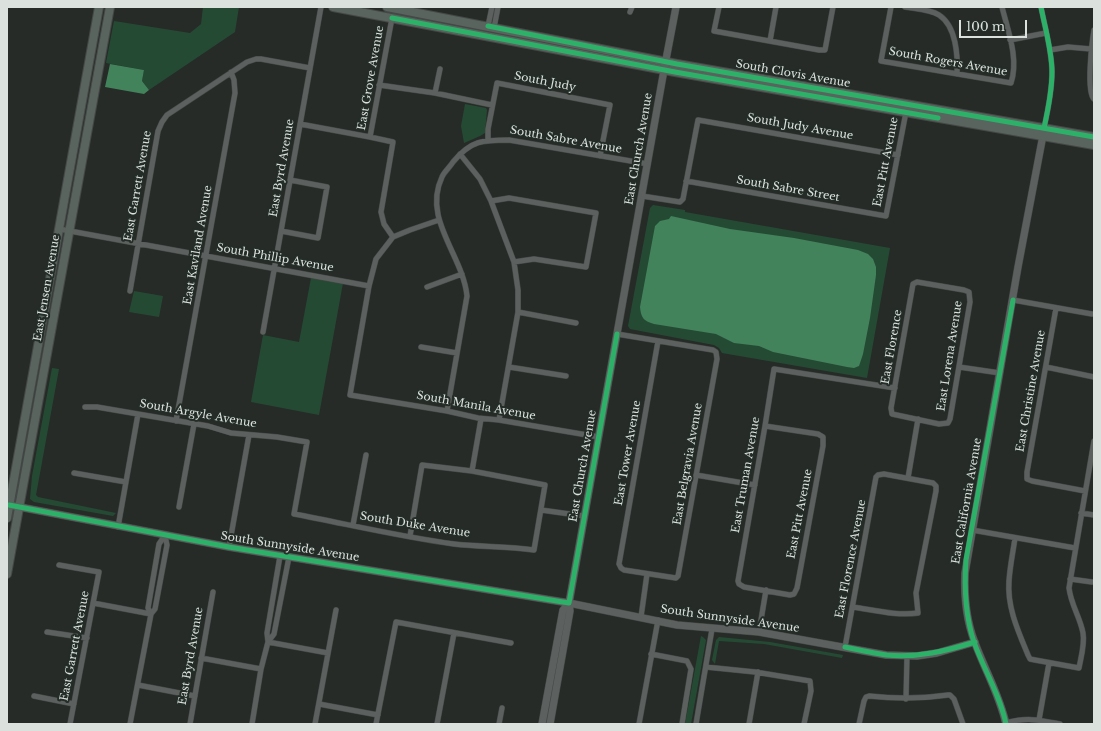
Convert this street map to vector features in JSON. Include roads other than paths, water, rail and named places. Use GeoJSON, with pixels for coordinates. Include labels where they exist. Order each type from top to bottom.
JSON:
{"type":"FeatureCollection","features":[{"type":"Feature","properties":{"kind":"main road","name":"East Jensen Avenue"},"geometry":{"type":"LineString","coordinates":[[7,518],[99,7]]}},
{"type":"Feature","properties":{"kind":"main road","name":"East Jensen Avenue"},"geometry":{"type":"LineString","coordinates":[[7,574],[110,7]]}},
{"type":"Feature","properties":{"kind":"main road","name":"South Clovis Avenue"},"geometry":{"type":"LineString","coordinates":[[333,7],[665,66],[906,112],[1044,132],[1094,137]]}},
{"type":"Feature","properties":{"kind":"main road","name":"South Clovis Avenue"},"geometry":{"type":"LineString","coordinates":[[387,7],[492,27],[665,66],[952,112],[1044,132],[1094,145]]}},
{"type":"Feature","properties":{"kind":"main road"},"geometry":{"type":"LineString","coordinates":[[392,18],[393,15],[398,14],[426,18],[435,16]]}},
{"type":"Feature","properties":{"kind":"main road"},"geometry":{"type":"LineString","coordinates":[[906,112],[910,109],[940,113],[952,112]]}},
{"type":"Feature","properties":{"kind":"street","name":"East Byrd Avenue"},"geometry":{"type":"LineString","coordinates":[[263,332],[321,7]]}},
{"type":"Feature","properties":{"kind":"street"},"geometry":{"type":"LineString","coordinates":[[492,7],[492,27]]}},
{"type":"Feature","properties":{"kind":"street"},"geometry":{"type":"LineString","coordinates":[[492,27],[498,7]]}},
{"type":"Feature","properties":{"kind":"street","name":"East Church Avenue"},"geometry":{"type":"LineString","coordinates":[[550,724],[570,611],[569,603],[584,516],[676,7]]}},
{"type":"Feature","properties":{"kind":"street"},"geometry":{"type":"LineString","coordinates":[[719,7],[714,31],[825,50],[833,7]]}},
{"type":"Feature","properties":{"kind":"street"},"geometry":{"type":"LineString","coordinates":[[770,41],[776,7]]}},
{"type":"Feature","properties":{"kind":"street","name":"South Rogers Avenue"},"geometry":{"type":"LineString","coordinates":[[891,7],[881,60],[1011,83],[1014,68],[1010,40]]}},
{"type":"Feature","properties":{"kind":"street"},"geometry":{"type":"LineString","coordinates":[[905,7],[934,13],[944,20],[953,36],[956,52],[957,74]]}},
{"type":"Feature","properties":{"kind":"street"},"geometry":{"type":"LineString","coordinates":[[1002,7],[1010,40],[1046,33]]}},
{"type":"Feature","properties":{"kind":"street"},"geometry":{"type":"LineString","coordinates":[[1041,7],[1052,62],[1052,81],[1044,132]]}},
{"type":"Feature","properties":{"kind":"street","name":"East Grove Avenue"},"geometry":{"type":"LineString","coordinates":[[392,18],[370,137],[392,142],[381,212],[384,224],[393,237]]}},
{"type":"Feature","properties":{"kind":"street"},"geometry":{"type":"LineString","coordinates":[[1093,99],[1091,95],[1090,64],[1094,30]]}},
{"type":"Feature","properties":{"kind":"street"},"geometry":{"type":"LineString","coordinates":[[1050,50],[1068,47],[1091,49]]}},
{"type":"Feature","properties":{"kind":"street"},"geometry":{"type":"LineString","coordinates":[[231,72],[247,62],[256,59],[310,68]]}},
{"type":"Feature","properties":{"kind":"street"},"geometry":{"type":"LineString","coordinates":[[435,93],[440,69]]}},
{"type":"Feature","properties":{"kind":"street","name":"East Garrett Avenue"},"geometry":{"type":"LineString","coordinates":[[130,291],[158,131],[162,122],[167,115],[231,72]]}},
{"type":"Feature","properties":{"kind":"street","name":"East Kaviland Avenue"},"geometry":{"type":"LineString","coordinates":[[176,421],[235,93],[234,80],[231,72]]}},
{"type":"Feature","properties":{"kind":"street","name":"South Judy"},"geometry":{"type":"LineString","coordinates":[[492,105],[497,83],[610,105],[600,156]]}},
{"type":"Feature","properties":{"kind":"street"},"geometry":{"type":"LineString","coordinates":[[379,85],[435,93],[492,105],[488,129],[488,140]]}},
{"type":"Feature","properties":{"kind":"street","name":"East Pitt Avenue"},"geometry":{"type":"LineString","coordinates":[[886,216],[906,112]]}},
{"type":"Feature","properties":{"kind":"street","name":"South Judy Avenue"},"geometry":{"type":"LineString","coordinates":[[686,181],[698,120],[898,155]]}},
{"type":"Feature","properties":{"kind":"street"},"geometry":{"type":"LineString","coordinates":[[300,124],[370,137]]}},
{"type":"Feature","properties":{"kind":"street","name":"East California Avenue"},"geometry":{"type":"LineString","coordinates":[[1006,723],[999,700],[975,642],[967,613],[965,588],[966,560],[1044,132]]}},
{"type":"Feature","properties":{"kind":"street","name":"South Sabre Avenue"},"geometry":{"type":"LineString","coordinates":[[447,411],[467,296],[466,284],[439,220],[436,199],[442,176],[460,154],[473,144],[488,140],[509,140],[648,164]]}},
{"type":"Feature","properties":{"kind":"street"},"geometry":{"type":"LineString","coordinates":[[460,154],[480,179],[491,201],[514,262],[518,290],[518,312],[499,420]]}},
{"type":"Feature","properties":{"kind":"street"},"geometry":{"type":"LineString","coordinates":[[281,232],[318,238],[327,187],[290,180]]}},
{"type":"Feature","properties":{"kind":"street"},"geometry":{"type":"LineString","coordinates":[[642,196],[680,202],[683,200],[686,181]]}},
{"type":"Feature","properties":{"kind":"street","name":"South Sabre Street"},"geometry":{"type":"LineString","coordinates":[[686,181],[886,216]]}},
{"type":"Feature","properties":{"kind":"street"},"geometry":{"type":"LineString","coordinates":[[491,201],[509,198],[596,213],[586,267],[534,259],[514,262]]}},
{"type":"Feature","properties":{"kind":"street"},"geometry":{"type":"LineString","coordinates":[[369,286],[376,259],[393,237],[439,220]]}},
{"type":"Feature","properties":{"kind":"street","name":"South Phillip Avenue"},"geometry":{"type":"LineString","coordinates":[[59,229],[369,286]]}},
{"type":"Feature","properties":{"kind":"street"},"geometry":{"type":"LineString","coordinates":[[427,287],[462,274]]}},
{"type":"Feature","properties":{"kind":"street","name":"East Lorena Avenue"},"geometry":{"type":"LineString","coordinates":[[913,284],[917,282],[964,290],[969,292],[970,302],[950,419],[948,423],[939,424],[918,419]]}},
{"type":"Feature","properties":{"kind":"street","name":"East Florence"},"geometry":{"type":"LineString","coordinates":[[913,284],[891,408],[892,414],[918,419]]}},
{"type":"Feature","properties":{"kind":"street","name":"South Manila Avenue"},"geometry":{"type":"LineString","coordinates":[[369,286],[350,395],[599,437]]}},
{"type":"Feature","properties":{"kind":"street"},"geometry":{"type":"LineString","coordinates":[[1013,300],[1092,314]]}},
{"type":"Feature","properties":{"kind":"street","name":"East Christine Avenue"},"geometry":{"type":"LineString","coordinates":[[1056,308],[1027,479],[1085,491]]}},
{"type":"Feature","properties":{"kind":"street"},"geometry":{"type":"LineString","coordinates":[[518,312],[576,323]]}},
{"type":"Feature","properties":{"kind":"street"},"geometry":{"type":"LineString","coordinates":[[617,334],[658,341]]}},
{"type":"Feature","properties":{"kind":"street","name":"East Belgravia Avenue"},"geometry":{"type":"LineString","coordinates":[[648,574],[676,578],[678,576],[717,359],[716,352],[712,350],[658,341]]}},
{"type":"Feature","properties":{"kind":"street","name":"East Tower Avenue"},"geometry":{"type":"LineString","coordinates":[[648,574],[624,570],[619,564],[658,341]]}},
{"type":"Feature","properties":{"kind":"street"},"geometry":{"type":"LineString","coordinates":[[421,347],[458,353]]}},
{"type":"Feature","properties":{"kind":"street"},"geometry":{"type":"LineString","coordinates":[[959,366],[1000,373]]}},
{"type":"Feature","properties":{"kind":"street"},"geometry":{"type":"LineString","coordinates":[[509,367],[566,376]]}},
{"type":"Feature","properties":{"kind":"street"},"geometry":{"type":"LineString","coordinates":[[1046,367],[1094,377]]}},
{"type":"Feature","properties":{"kind":"street","name":"East Truman Avenue"},"geometry":{"type":"LineString","coordinates":[[766,590],[739,584],[738,576],[766,426],[774,369],[895,388]]}},
{"type":"Feature","properties":{"kind":"street","name":"South Argyle Avenue"},"geometry":{"type":"LineString","coordinates":[[85,407],[97,407],[249,435],[277,437],[307,442],[294,514]]}},
{"type":"Feature","properties":{"kind":"street"},"geometry":{"type":"LineString","coordinates":[[118,527],[138,414]]}},
{"type":"Feature","properties":{"kind":"street"},"geometry":{"type":"LineString","coordinates":[[472,471],[481,418]]}},
{"type":"Feature","properties":{"kind":"street"},"geometry":{"type":"LineString","coordinates":[[853,607],[908,615],[918,613],[916,593],[936,486],[933,483],[908,478],[918,419]]}},
{"type":"Feature","properties":{"kind":"street"},"geometry":{"type":"LineString","coordinates":[[179,508],[194,424]]}},
{"type":"Feature","properties":{"kind":"street","name":"East Pitt Avenue"},"geometry":{"type":"LineString","coordinates":[[766,426],[818,434],[823,437],[823,446],[797,588],[794,594],[790,595],[766,590]]}},
{"type":"Feature","properties":{"kind":"street"},"geometry":{"type":"LineString","coordinates":[[229,547],[249,435]]}},
{"type":"Feature","properties":{"kind":"street"},"geometry":{"type":"LineString","coordinates":[[1015,538],[1009,581],[1010,604],[1018,630],[1030,658],[1079,668],[1084,635],[1070,595],[1070,579],[1094,441]]}},
{"type":"Feature","properties":{"kind":"street"},"geometry":{"type":"LineString","coordinates":[[353,525],[366,455]]}},
{"type":"Feature","properties":{"kind":"street"},"geometry":{"type":"LineString","coordinates":[[410,536],[422,465],[472,471],[545,485],[541,510],[584,516]]}},
{"type":"Feature","properties":{"kind":"street"},"geometry":{"type":"LineString","coordinates":[[74,473],[126,482]]}},
{"type":"Feature","properties":{"kind":"street","name":"East Florence Avenue"},"geometry":{"type":"LineString","coordinates":[[845,647],[876,477],[884,474],[908,478]]}},
{"type":"Feature","properties":{"kind":"street"},"geometry":{"type":"LineString","coordinates":[[696,475],[755,485]]}},
{"type":"Feature","properties":{"kind":"street","name":"South Sunnyside Avenue"},"geometry":{"type":"LineString","coordinates":[[10,505],[118,527],[229,547],[569,603],[685,626],[759,632],[886,655],[907,656],[937,653],[975,642]]}},
{"type":"Feature","properties":{"kind":"street","name":"South Duke Avenue"},"geometry":{"type":"LineString","coordinates":[[294,514],[455,544],[512,547],[534,550],[541,510]]}},
{"type":"Feature","properties":{"kind":"street"},"geometry":{"type":"LineString","coordinates":[[1081,513],[1094,515]]}},
{"type":"Feature","properties":{"kind":"street"},"geometry":{"type":"LineString","coordinates":[[972,530],[1075,548]]}},
{"type":"Feature","properties":{"kind":"street"},"geometry":{"type":"LineString","coordinates":[[130,724],[151,614],[155,609],[162,574],[167,545],[165,535]]}},
{"type":"Feature","properties":{"kind":"street"},"geometry":{"type":"LineString","coordinates":[[252,724],[261,669],[268,642],[267,632],[280,556]]}},
{"type":"Feature","properties":{"kind":"street"},"geometry":{"type":"LineString","coordinates":[[268,642],[274,634],[289,557]]}},
{"type":"Feature","properties":{"kind":"street","name":"East Garrett Avenue"},"geometry":{"type":"LineString","coordinates":[[59,565],[99,572],[70,724]]}},
{"type":"Feature","properties":{"kind":"street"},"geometry":{"type":"LineString","coordinates":[[641,617],[648,574]]}},
{"type":"Feature","properties":{"kind":"street"},"geometry":{"type":"LineString","coordinates":[[1070,579],[1092,582]]}},
{"type":"Feature","properties":{"kind":"street"},"geometry":{"type":"LineString","coordinates":[[759,632],[766,590]]}},
{"type":"Feature","properties":{"kind":"street","name":"East Byrd Avenue"},"geometry":{"type":"LineString","coordinates":[[190,724],[213,592]]}},
{"type":"Feature","properties":{"kind":"street"},"geometry":{"type":"LineString","coordinates":[[94,603],[151,614]]}},
{"type":"Feature","properties":{"kind":"street","name":"East Church Avenue"},"geometry":{"type":"LineString","coordinates":[[542,724],[563,610],[569,603]]}},
{"type":"Feature","properties":{"kind":"street"},"geometry":{"type":"LineString","coordinates":[[315,724],[336,610]]}},
{"type":"Feature","properties":{"kind":"street"},"geometry":{"type":"LineString","coordinates":[[639,724],[658,620]]}},
{"type":"Feature","properties":{"kind":"street"},"geometry":{"type":"LineString","coordinates":[[376,724],[396,622],[511,643]]}},
{"type":"Feature","properties":{"kind":"street"},"geometry":{"type":"LineString","coordinates":[[696,724],[712,628]]}},
{"type":"Feature","properties":{"kind":"street"},"geometry":{"type":"LineString","coordinates":[[47,632],[87,638]]}},
{"type":"Feature","properties":{"kind":"street"},"geometry":{"type":"LineString","coordinates":[[437,724],[454,633]]}},
{"type":"Feature","properties":{"kind":"street"},"geometry":{"type":"LineString","coordinates":[[268,642],[328,653]]}},
{"type":"Feature","properties":{"kind":"street"},"geometry":{"type":"LineString","coordinates":[[652,654],[687,661],[691,668],[682,724]]}},
{"type":"Feature","properties":{"kind":"street"},"geometry":{"type":"LineString","coordinates":[[906,699],[907,656]]}},
{"type":"Feature","properties":{"kind":"street"},"geometry":{"type":"LineString","coordinates":[[201,658],[261,669]]}},
{"type":"Feature","properties":{"kind":"street"},"geometry":{"type":"LineString","coordinates":[[1039,720],[1049,663]]}},
{"type":"Feature","properties":{"kind":"street"},"geometry":{"type":"LineString","coordinates":[[706,668],[758,672],[810,681],[810,691],[804,724]]}},
{"type":"Feature","properties":{"kind":"street"},"geometry":{"type":"LineString","coordinates":[[749,724],[758,672]]}},
{"type":"Feature","properties":{"kind":"street"},"geometry":{"type":"LineString","coordinates":[[138,685],[195,696]]}},
{"type":"Feature","properties":{"kind":"street"},"geometry":{"type":"LineString","coordinates":[[860,724],[866,696],[906,699],[950,695],[954,699],[963,724]]}},
{"type":"Feature","properties":{"kind":"street"},"geometry":{"type":"LineString","coordinates":[[34,696],[74,704]]}},
{"type":"Feature","properties":{"kind":"street"},"geometry":{"type":"LineString","coordinates":[[319,704],[378,715]]}},
{"type":"Feature","properties":{"kind":"street"},"geometry":{"type":"LineString","coordinates":[[499,724],[502,708]]}},
{"type":"Feature","properties":{"kind":"street"},"geometry":{"type":"LineString","coordinates":[[1006,723],[1023,719],[1060,724]]}}]}
